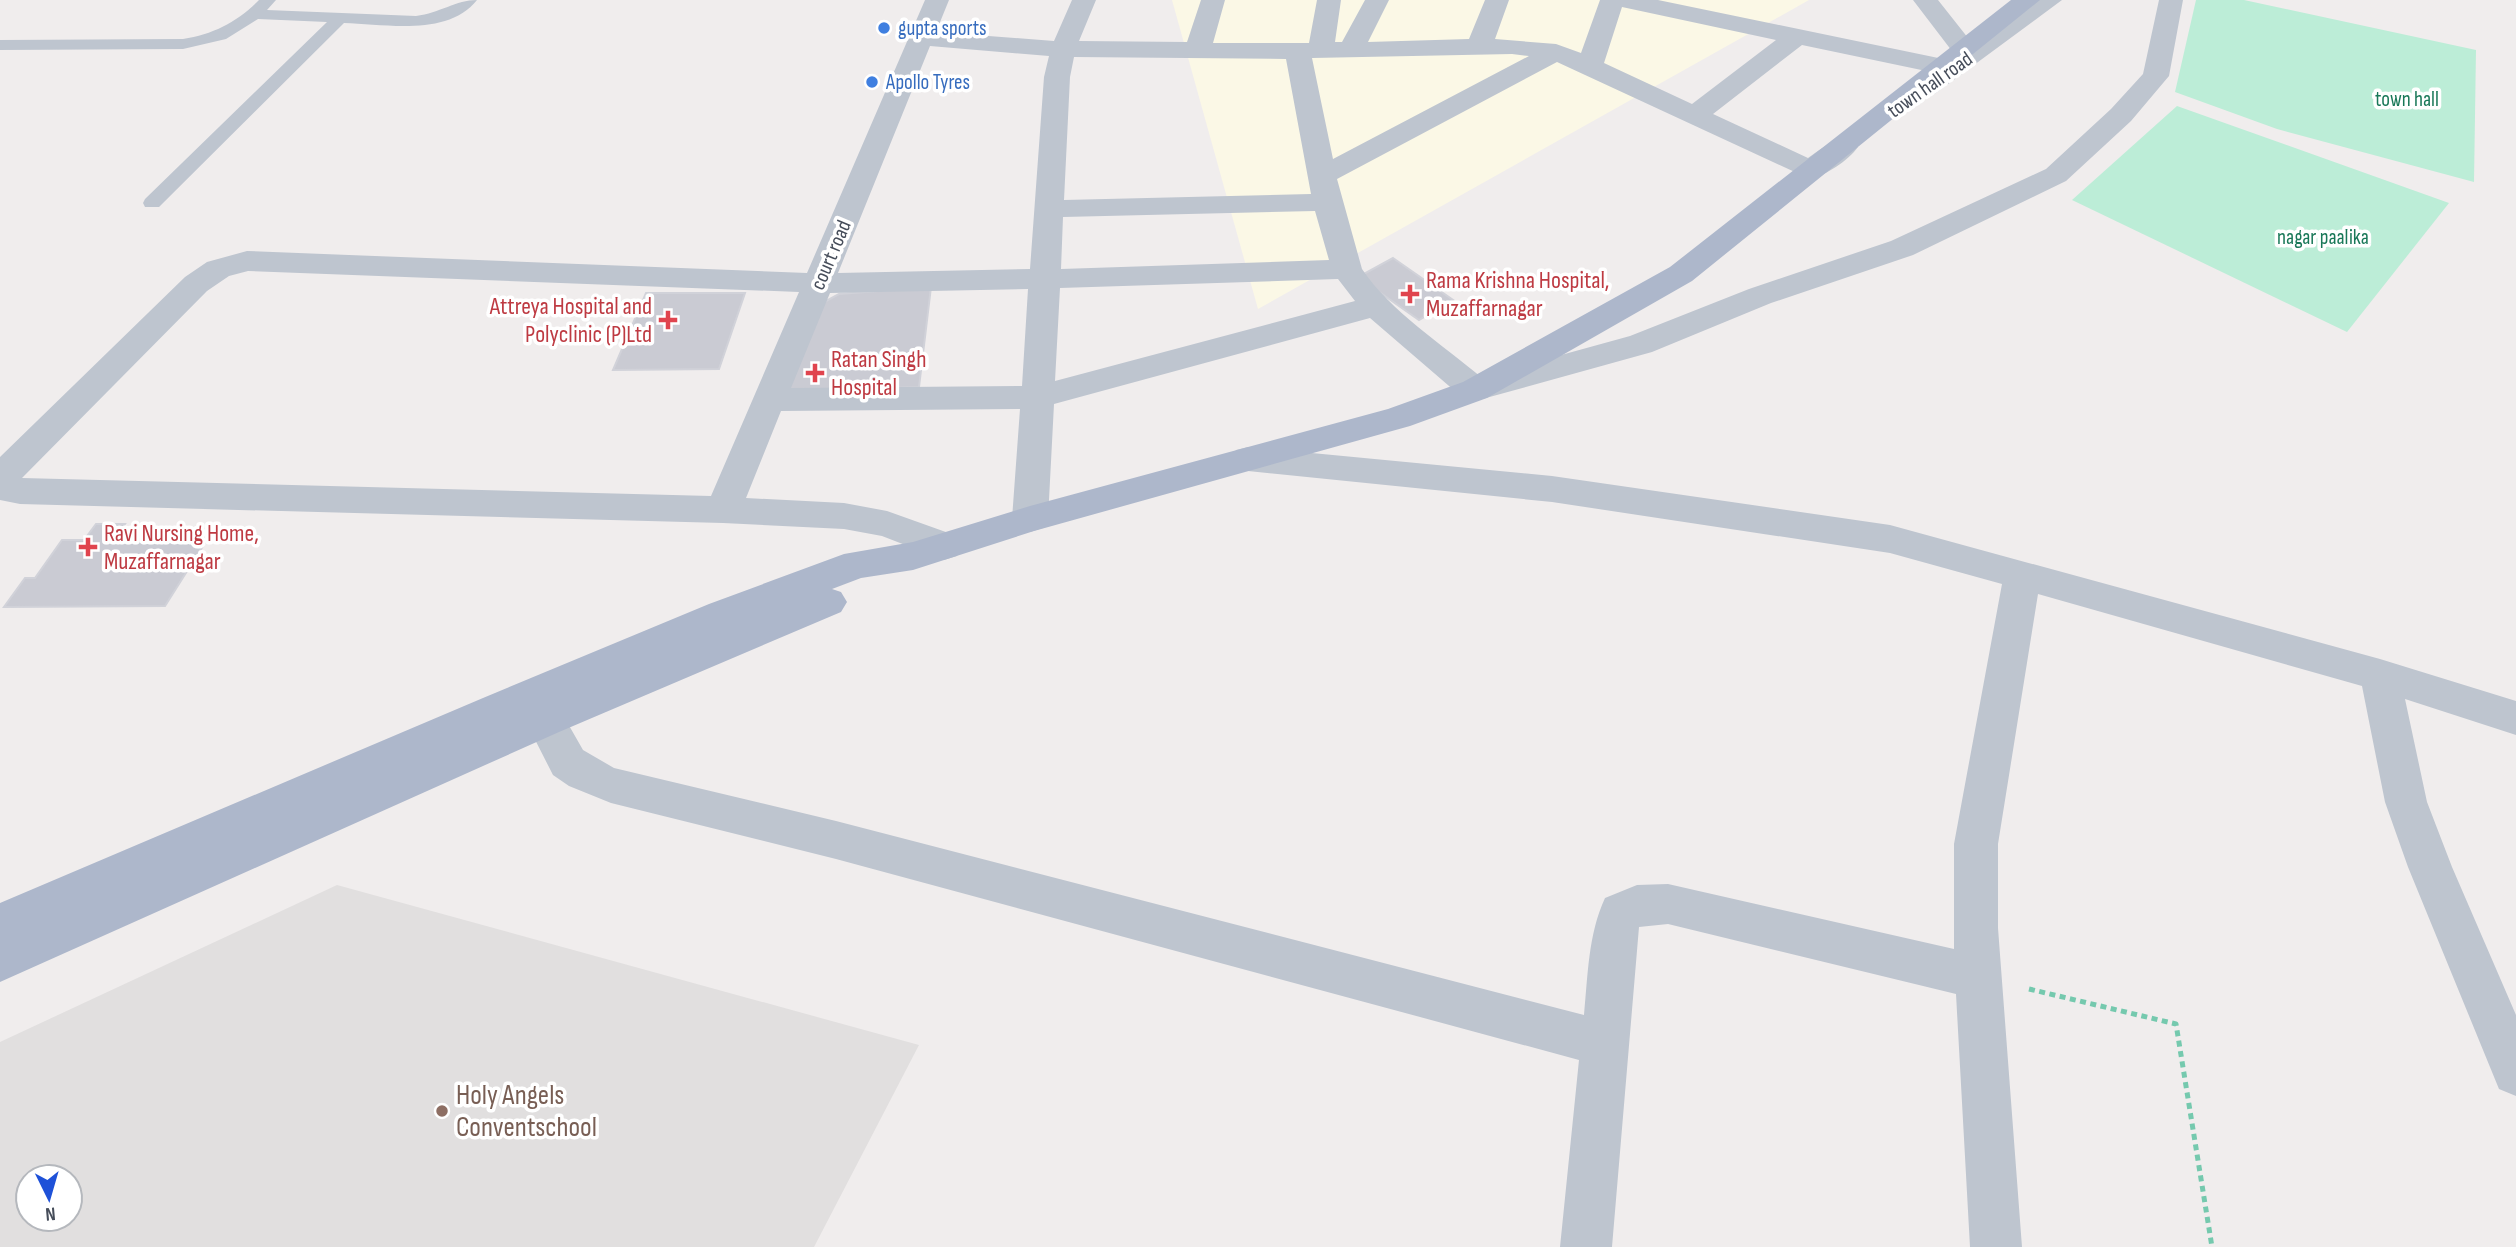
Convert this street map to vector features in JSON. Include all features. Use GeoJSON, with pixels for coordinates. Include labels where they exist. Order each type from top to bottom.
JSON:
{"type":"FeatureCollection","features":[{"type":"Feature","properties":{"kind":"main road"},"geometry":{"type":"LineString","coordinates":[[0,925],[723,615],[857,564],[929,551],[1030,519],[1398,418],[1475,390],[1681,274],[1952,57],[2028,0]]}},
{"type":"Feature","properties":{"kind":"main road"},"geometry":{"type":"LineString","coordinates":[[0,960],[545,720],[863,587],[929,551]]}},
{"type":"Feature","properties":{"kind":"street","name":"court road"},"geometry":{"type":"LineString","coordinates":[[723,510],[937,0]]}},
{"type":"Feature","properties":{"kind":"street"},"geometry":{"type":"LineString","coordinates":[[1030,519],[1057,77],[1063,49],[1084,0]]}},
{"type":"Feature","properties":{"kind":"street"},"geometry":{"type":"LineString","coordinates":[[1198,50],[1213,0]]}},
{"type":"Feature","properties":{"kind":"street"},"geometry":{"type":"LineString","coordinates":[[1329,0],[1309,51],[1324,189],[1347,268],[1356,283],[1377,306],[1475,390],[1642,344],[1760,296],[1902,248],[2056,175],[2121,116],[2156,76],[2171,0]]}},
{"type":"Feature","properties":{"kind":"street"},"geometry":{"type":"LineString","coordinates":[[1351,50],[1377,0]]}},
{"type":"Feature","properties":{"kind":"street"},"geometry":{"type":"LineString","coordinates":[[1479,46],[1497,0]]}},
{"type":"Feature","properties":{"kind":"street"},"geometry":{"type":"LineString","coordinates":[[1590,66],[1612,0]]}},
{"type":"Feature","properties":{"kind":"street"},"geometry":{"type":"LineString","coordinates":[[1622,0],[1797,36],[1952,57]]}},
{"type":"Feature","properties":{"kind":"street"},"geometry":{"type":"LineString","coordinates":[[1926,0],[1952,57]]}},
{"type":"Feature","properties":{"kind":"street","name":"town hall road"},"geometry":{"type":"LineString","coordinates":[[1810,170],[2050,0]]}},
{"type":"Feature","properties":{"kind":"street"},"geometry":{"type":"LineString","coordinates":[[1695,116],[1797,36]]}},
{"type":"Feature","properties":{"kind":"street"},"geometry":{"type":"LineString","coordinates":[[921,38],[1063,49],[1309,51],[1512,46],[1556,52],[1810,170]]}},
{"type":"Feature","properties":{"kind":"street"},"geometry":{"type":"LineString","coordinates":[[1048,209],[1324,189],[1556,52]]}},
{"type":"Feature","properties":{"kind":"street"},"geometry":{"type":"LineString","coordinates":[[929,551],[887,524],[844,516],[723,510],[20,491],[5,489],[1,481],[10,468],[196,284],[218,270],[247,261],[819,283],[1044,279],[1347,268]]}},
{"type":"Feature","properties":{"kind":"street"},"geometry":{"type":"LineString","coordinates":[[769,400],[1038,397],[1377,306]]}},
{"type":"Feature","properties":{"kind":"street"},"geometry":{"type":"LineString","coordinates":[[1248,459],[1552,489],[1876,537],[2379,675],[2516,718]]}},
{"type":"Feature","properties":{"kind":"street"},"geometry":{"type":"LineString","coordinates":[[1996,1247],[1975,928],[1976,844],[2022,576]]}},
{"type":"Feature","properties":{"kind":"street"},"geometry":{"type":"LineString","coordinates":[[2379,675],[2406,802],[2430,867],[2516,1072]]}},
{"type":"Feature","properties":{"kind":"street"},"geometry":{"type":"LineString","coordinates":[[545,720],[566,765],[583,775],[611,785],[836,841],[1603,1043]]}},
{"type":"Feature","properties":{"kind":"street"},"geometry":{"type":"LineString","coordinates":[[1586,1247],[1603,1043],[1615,930],[1621,913],[1637,905],[1668,904],[1978,977]]}},
{"type":"Feature","properties":{"kind":"lane"},"geometry":{"type":"LineString","coordinates":[[0,45],[183,44],[229,33],[268,0]]}},
{"type":"Feature","properties":{"kind":"lane"},"geometry":{"type":"LineString","coordinates":[[254,14],[416,21],[439,18],[455,12],[469,0]]}},
{"type":"Feature","properties":{"kind":"lane"},"geometry":{"type":"LineString","coordinates":[[152,203],[339,19]]}},
{"type":"Feature","properties":{"kind":"path"},"geometry":{"type":"LineString","coordinates":[[1978,977],[2176,1024],[2212,1247]]}},
{"type":"Feature","properties":{"kind":"shaded area"},"geometry":{"type":"Polygon","coordinates":[[[1172,0],[1809,0],[1258,309],[1172,0]]]}},
{"type":"Feature","properties":{"kind":"shaded area","name":"Holy Angels Conventschool"},"geometry":{"type":"Polygon","coordinates":[[[337,885],[919,1045],[814,1247],[0,1247],[0,1042],[337,885]]]}},
{"type":"Feature","properties":{"kind":"green space","name":"town hall"},"geometry":{"type":"Polygon","coordinates":[[[2196,0],[2244,0],[2476,50],[2474,182],[2277,129],[2175,92],[2196,0]]]}},
{"type":"Feature","properties":{"kind":"green space","name":"nagar paalika"},"geometry":{"type":"Polygon","coordinates":[[[2177,106],[2449,203],[2347,332],[2072,200],[2177,106]]]}},
{"type":"Feature","properties":{"kind":"building"},"geometry":{"type":"Polygon","coordinates":[[[1393,258],[1453,300],[1419,320],[1358,277],[1393,258]]]}},
{"type":"Feature","properties":{"kind":"building"},"geometry":{"type":"Polygon","coordinates":[[[931,287],[919,387],[781,392],[813,308],[839,294],[931,287]]]}},
{"type":"Feature","properties":{"kind":"building"},"geometry":{"type":"Polygon","coordinates":[[[646,293],[745,293],[719,369],[613,370],[646,293]]]}},
{"type":"Feature","properties":{"kind":"building"},"geometry":{"type":"Polygon","coordinates":[[[96,524],[125,524],[116,539],[208,538],[165,606],[4,607],[25,578],[35,578],[62,540],[84,540],[96,524]]]}},
{"type":"Feature","properties":{"kind":"place","name":"gupta sports"},"geometry":{"type":"Point","coordinates":[884,28]}},
{"type":"Feature","properties":{"kind":"place","name":"Apollo Tyres"},"geometry":{"type":"Point","coordinates":[872,82]}},
{"type":"Feature","properties":{"kind":"place","name":"Rama Krishna Hospital, Muzaffarnagar"},"geometry":{"type":"Point","coordinates":[1410,294]}},
{"type":"Feature","properties":{"kind":"place","name":"Attreya Hospital and Polyclinic (P)Ltd"},"geometry":{"type":"Point","coordinates":[668,320]}},
{"type":"Feature","properties":{"kind":"place","name":"Ratan Singh Hospital"},"geometry":{"type":"Point","coordinates":[815,373]}},
{"type":"Feature","properties":{"kind":"place","name":"Ravi Nursing Home, Muzaffarnagar"},"geometry":{"type":"Point","coordinates":[88,547]}},
{"type":"Feature","properties":{"kind":"place","name":"Holy Angels Conventschool"},"geometry":{"type":"Point","coordinates":[442,1111]}}]}
